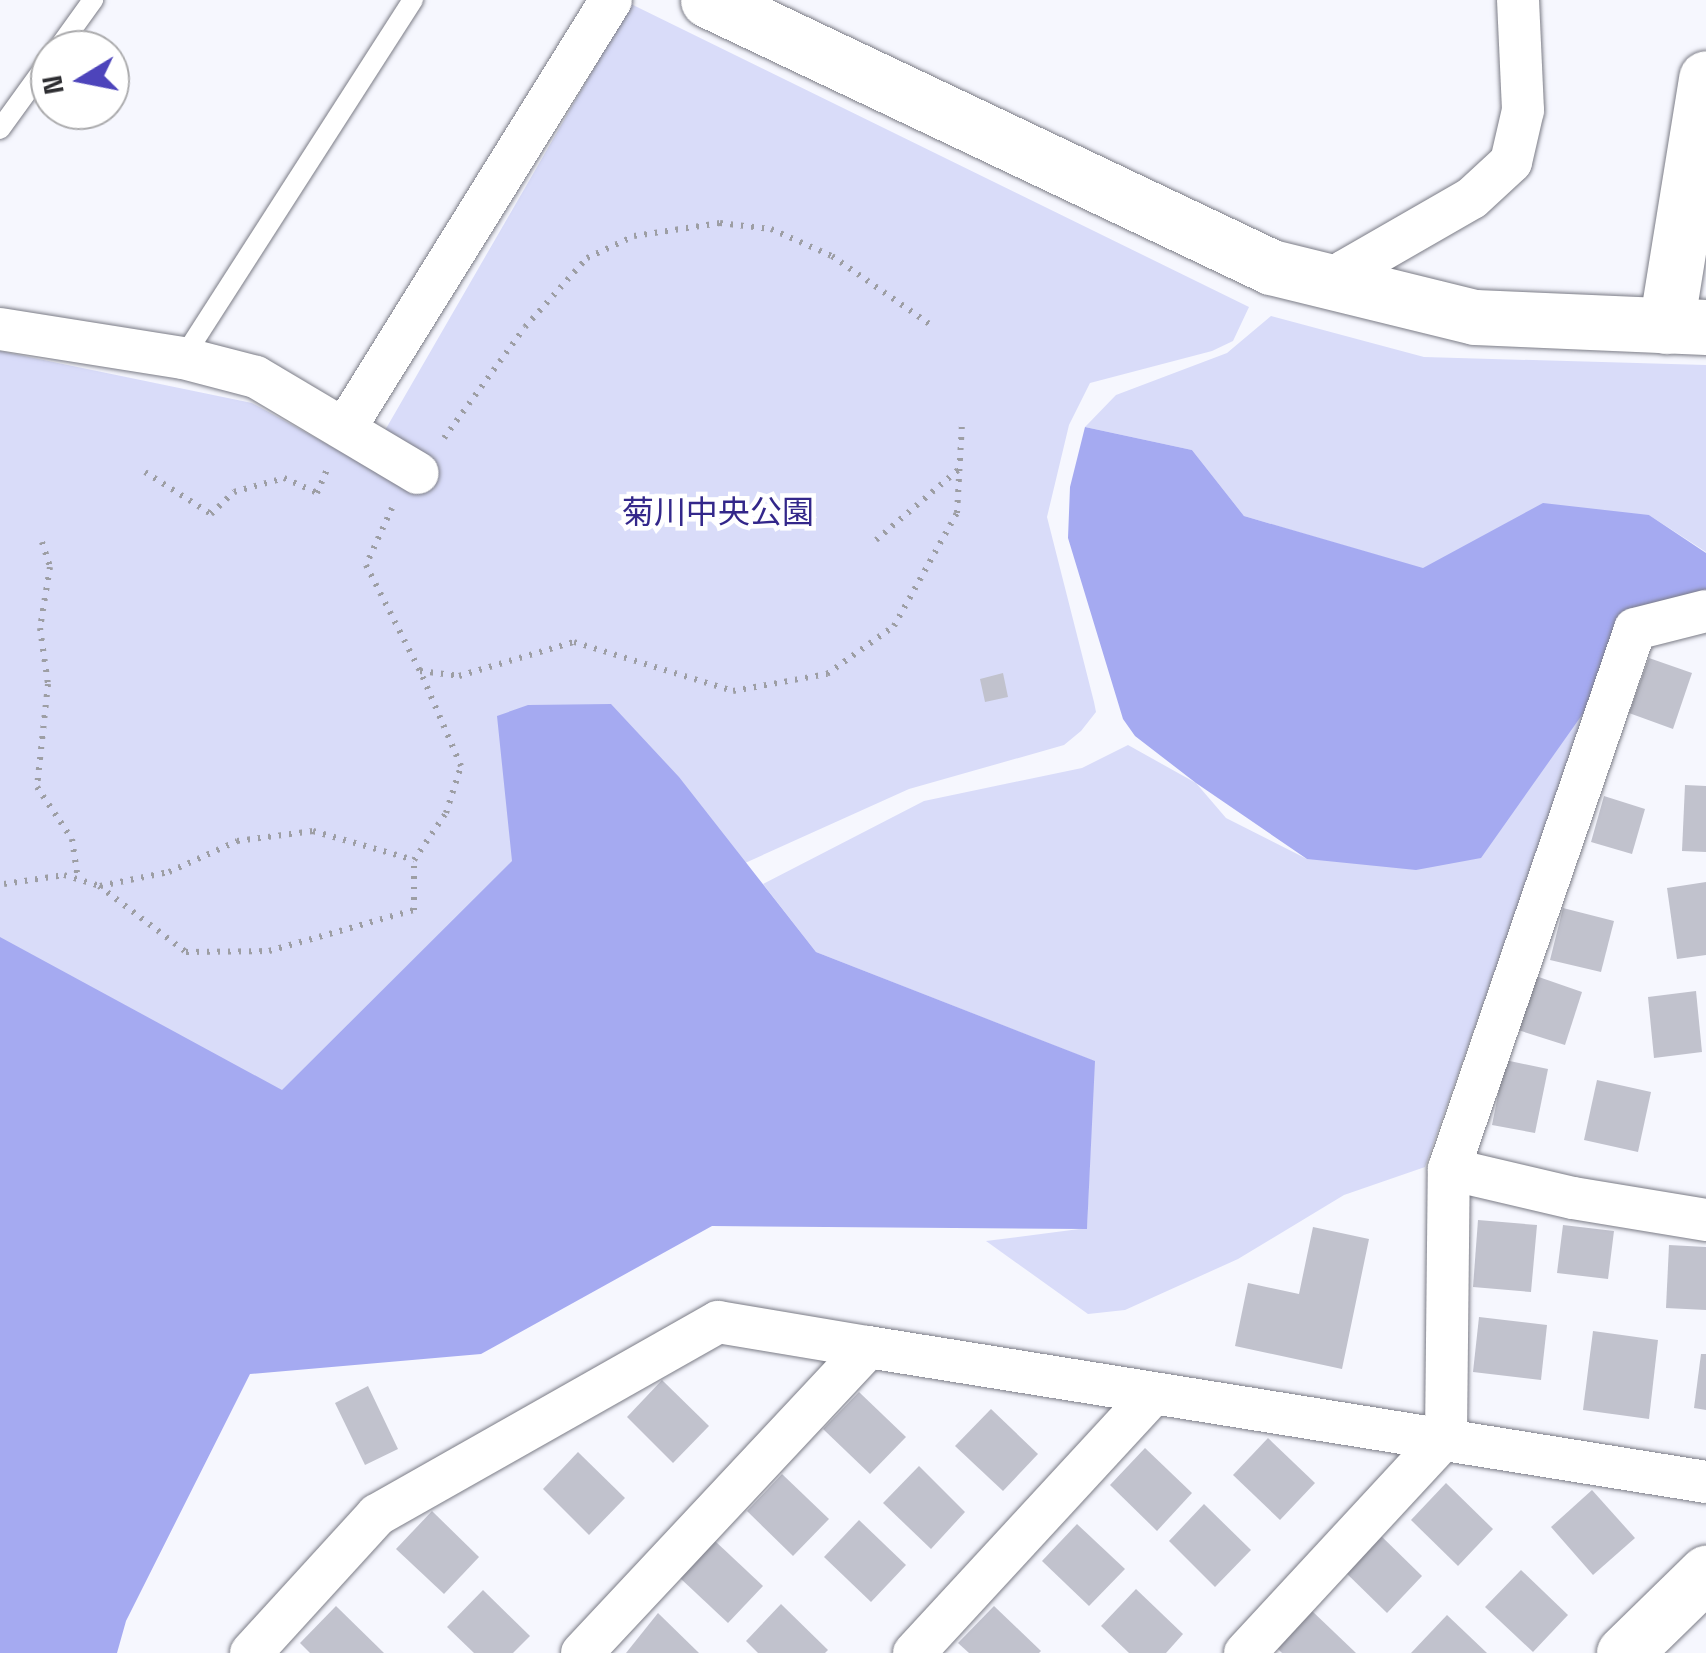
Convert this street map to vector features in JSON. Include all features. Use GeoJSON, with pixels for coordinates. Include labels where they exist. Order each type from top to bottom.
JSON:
{"type":"FeatureCollection","features":[{"type":"Feature","properties":{"kind":"street"},"geometry":{"type":"LineString","coordinates":[[347,425],[612,0]]}},
{"type":"Feature","properties":{"kind":"street"},"geometry":{"type":"LineString","coordinates":[[1337,285],[1345,271],[1472,198],[1511,162],[1523,110],[1518,0]]}},
{"type":"Feature","properties":{"kind":"street"},"geometry":{"type":"LineString","coordinates":[[726,4],[1210,243],[1337,285],[1475,318],[1686,326],[1706,78]]}},
{"type":"Feature","properties":{"kind":"street"},"geometry":{"type":"LineString","coordinates":[[0,329],[183,358],[256,377],[347,425],[418,473]]}},
{"type":"Feature","properties":{"kind":"street"},"geometry":{"type":"LineString","coordinates":[[1246,1653],[1446,1436],[1448,1169],[1635,629],[1706,611]]}},
{"type":"Feature","properties":{"kind":"street"},"geometry":{"type":"LineString","coordinates":[[1448,1169],[1573,1198],[1706,1220]]}},
{"type":"Feature","properties":{"kind":"street"},"geometry":{"type":"LineString","coordinates":[[251,1653],[376,1515],[718,1322],[1152,1394],[1446,1436],[1706,1482]]}},
{"type":"Feature","properties":{"kind":"street"},"geometry":{"type":"LineString","coordinates":[[582,1653],[868,1346]]}},
{"type":"Feature","properties":{"kind":"street"},"geometry":{"type":"LineString","coordinates":[[914,1653],[1152,1394]]}},
{"type":"Feature","properties":{"kind":"street"},"geometry":{"type":"LineString","coordinates":[[1624,1653],[1706,1573]]}},
{"type":"Feature","properties":{"kind":"lane"},"geometry":{"type":"LineString","coordinates":[[71,30],[93,0]]}},
{"type":"Feature","properties":{"kind":"lane"},"geometry":{"type":"LineString","coordinates":[[183,358],[413,0]]}},
{"type":"Feature","properties":{"kind":"lane"},"geometry":{"type":"LineString","coordinates":[[0,129],[30,88]]}},
{"type":"Feature","properties":{"kind":"path"},"geometry":{"type":"LineString","coordinates":[[4,884],[64,875],[99,886],[186,952],[269,951],[414,910],[414,860],[446,813],[462,766],[420,671],[366,565],[386,516],[525,327],[588,258],[634,236],[720,223],[771,229],[832,256],[931,325]]}},
{"type":"Feature","properties":{"kind":"path"},"geometry":{"type":"LineString","coordinates":[[420,671],[458,676],[574,642],[733,691],[827,674],[894,626],[957,512],[962,424]]}},
{"type":"Feature","properties":{"kind":"path"},"geometry":{"type":"LineString","coordinates":[[145,472],[211,514],[234,492],[284,478],[317,494],[347,425]]}},
{"type":"Feature","properties":{"kind":"path"},"geometry":{"type":"LineString","coordinates":[[876,540],[959,469]]}},
{"type":"Feature","properties":{"kind":"path"},"geometry":{"type":"LineString","coordinates":[[42,542],[50,568],[40,628],[48,684],[37,786],[72,839],[78,879]]}},
{"type":"Feature","properties":{"kind":"path"},"geometry":{"type":"LineString","coordinates":[[99,886],[170,872],[237,840],[313,831],[414,860]]}},
{"type":"Feature","properties":{"kind":"green space","name":"菊川中央公園"},"geometry":{"type":"Polygon","coordinates":[[[631,4],[1249,307],[1233,341],[1212,351],[1090,383],[1069,425],[1047,517],[1096,712],[1081,731],[1064,745],[909,789],[663,900],[331,1314],[0,1106],[0,351],[252,403],[365,465],[631,4]]]}},
{"type":"Feature","properties":{"kind":"green space"},"geometry":{"type":"Polygon","coordinates":[[[1271,316],[1424,357],[1706,365],[1706,552],[1649,515],[1424,569],[1244,516],[1192,450],[1085,427],[1116,395],[1227,353],[1271,316]]]}},
{"type":"Feature","properties":{"kind":"green space"},"geometry":{"type":"Polygon","coordinates":[[[1589,705],[1425,1167],[1344,1195],[1238,1259],[1125,1310],[1088,1314],[986,1241],[1087,1228],[1094,1061],[816,952],[763,884],[924,801],[1082,768],[1128,745],[1196,783],[1226,818],[1307,859],[1589,705]]]}},
{"type":"Feature","properties":{"kind":"shaded area"},"geometry":{"type":"Polygon","coordinates":[[[1085,427],[1192,450],[1244,516],[1423,568],[1543,503],[1649,515],[1706,553],[1706,593],[1589,705],[1481,858],[1416,870],[1307,859],[1196,783],[1135,736],[1123,719],[1068,538],[1070,487],[1085,427]]]}},
{"type":"Feature","properties":{"kind":"shaded area"},"geometry":{"type":"Polygon","coordinates":[[[611,704],[679,777],[816,952],[1095,1061],[1087,1229],[712,1226],[481,1354],[250,1374],[126,1621],[117,1653],[0,1653],[0,937],[282,1090],[512,861],[497,716],[528,705],[611,704]]]}},
{"type":"Feature","properties":{"kind":"building"},"geometry":{"type":"Polygon","coordinates":[[[1649,658],[1692,673],[1673,729],[1629,713],[1649,658]]]}},
{"type":"Feature","properties":{"kind":"building"},"geometry":{"type":"Polygon","coordinates":[[[1003,673],[1008,697],[985,702],[980,679],[1003,673]]]}},
{"type":"Feature","properties":{"kind":"building"},"geometry":{"type":"Polygon","coordinates":[[[1685,785],[1706,786],[1706,852],[1682,851],[1685,785]]]}},
{"type":"Feature","properties":{"kind":"building"},"geometry":{"type":"Polygon","coordinates":[[[1604,796],[1645,809],[1632,854],[1591,842],[1604,796]]]}},
{"type":"Feature","properties":{"kind":"building"},"geometry":{"type":"Polygon","coordinates":[[[1706,882],[1706,955],[1677,959],[1667,888],[1706,882]]]}},
{"type":"Feature","properties":{"kind":"building"},"geometry":{"type":"Polygon","coordinates":[[[1563,908],[1614,921],[1601,972],[1550,960],[1563,908]]]}},
{"type":"Feature","properties":{"kind":"building"},"geometry":{"type":"Polygon","coordinates":[[[1533,975],[1582,992],[1565,1045],[1515,1029],[1533,975]]]}},
{"type":"Feature","properties":{"kind":"building"},"geometry":{"type":"Polygon","coordinates":[[[1696,991],[1702,1052],[1654,1058],[1648,997],[1696,991]]]}},
{"type":"Feature","properties":{"kind":"building"},"geometry":{"type":"Polygon","coordinates":[[[1505,1060],[1548,1069],[1535,1133],[1492,1125],[1505,1060]]]}},
{"type":"Feature","properties":{"kind":"building"},"geometry":{"type":"Polygon","coordinates":[[[1597,1080],[1651,1092],[1638,1152],[1584,1140],[1597,1080]]]}},
{"type":"Feature","properties":{"kind":"building"},"geometry":{"type":"Polygon","coordinates":[[[1478,1220],[1537,1225],[1531,1292],[1473,1287],[1478,1220]]]}},
{"type":"Feature","properties":{"kind":"building"},"geometry":{"type":"Polygon","coordinates":[[[1563,1225],[1614,1231],[1608,1279],[1557,1273],[1563,1225]]]}},
{"type":"Feature","properties":{"kind":"building"},"geometry":{"type":"Polygon","coordinates":[[[1313,1227],[1369,1239],[1342,1369],[1235,1346],[1248,1283],[1299,1294],[1313,1227]]]}},
{"type":"Feature","properties":{"kind":"building"},"geometry":{"type":"Polygon","coordinates":[[[1669,1245],[1706,1247],[1706,1310],[1666,1308],[1669,1245]]]}},
{"type":"Feature","properties":{"kind":"building"},"geometry":{"type":"Polygon","coordinates":[[[1479,1317],[1547,1325],[1541,1380],[1473,1372],[1479,1317]]]}},
{"type":"Feature","properties":{"kind":"building"},"geometry":{"type":"Polygon","coordinates":[[[1593,1331],[1658,1340],[1649,1419],[1583,1410],[1593,1331]]]}},
{"type":"Feature","properties":{"kind":"building"},"geometry":{"type":"Polygon","coordinates":[[[1701,1354],[1706,1354],[1706,1410],[1694,1408],[1701,1354]]]}},
{"type":"Feature","properties":{"kind":"building"},"geometry":{"type":"Polygon","coordinates":[[[662,1380],[709,1426],[673,1463],[627,1417],[662,1380]]]}},
{"type":"Feature","properties":{"kind":"building"},"geometry":{"type":"Polygon","coordinates":[[[368,1386],[398,1449],[365,1465],[335,1403],[368,1386]]]}},
{"type":"Feature","properties":{"kind":"building"},"geometry":{"type":"Polygon","coordinates":[[[859,1392],[906,1437],[870,1474],[823,1429],[859,1392]]]}},
{"type":"Feature","properties":{"kind":"building"},"geometry":{"type":"Polygon","coordinates":[[[991,1409],[1038,1454],[1003,1491],[955,1446],[991,1409]]]}},
{"type":"Feature","properties":{"kind":"building"},"geometry":{"type":"Polygon","coordinates":[[[1268,1438],[1315,1483],[1280,1520],[1233,1475],[1268,1438]]]}},
{"type":"Feature","properties":{"kind":"building"},"geometry":{"type":"Polygon","coordinates":[[[1145,1448],[1192,1493],[1157,1531],[1110,1485],[1145,1448]]]}},
{"type":"Feature","properties":{"kind":"building"},"geometry":{"type":"Polygon","coordinates":[[[578,1452],[625,1498],[589,1535],[543,1489],[578,1452]]]}},
{"type":"Feature","properties":{"kind":"building"},"geometry":{"type":"Polygon","coordinates":[[[919,1466],[965,1512],[931,1549],[883,1503],[919,1466]]]}},
{"type":"Feature","properties":{"kind":"building"},"geometry":{"type":"Polygon","coordinates":[[[782,1474],[829,1519],[793,1556],[747,1511],[782,1474]]]}},
{"type":"Feature","properties":{"kind":"building"},"geometry":{"type":"Polygon","coordinates":[[[1446,1483],[1493,1529],[1458,1566],[1411,1520],[1446,1483]]]}},
{"type":"Feature","properties":{"kind":"building"},"geometry":{"type":"Polygon","coordinates":[[[1592,1490],[1635,1538],[1593,1575],[1551,1527],[1592,1490]]]}},
{"type":"Feature","properties":{"kind":"building"},"geometry":{"type":"Polygon","coordinates":[[[1204,1504],[1251,1550],[1215,1587],[1169,1541],[1204,1504]]]}},
{"type":"Feature","properties":{"kind":"building"},"geometry":{"type":"Polygon","coordinates":[[[432,1511],[479,1557],[444,1594],[396,1549],[432,1511]]]}},
{"type":"Feature","properties":{"kind":"building"},"geometry":{"type":"Polygon","coordinates":[[[859,1520],[906,1565],[871,1602],[824,1557],[859,1520]]]}},
{"type":"Feature","properties":{"kind":"building"},"geometry":{"type":"Polygon","coordinates":[[[1077,1524],[1125,1569],[1089,1606],[1042,1561],[1077,1524]]]}},
{"type":"Feature","properties":{"kind":"building"},"geometry":{"type":"Polygon","coordinates":[[[1375,1530],[1422,1576],[1387,1613],[1340,1567],[1375,1530]]]}},
{"type":"Feature","properties":{"kind":"building"},"geometry":{"type":"Polygon","coordinates":[[[715,1541],[763,1586],[728,1623],[680,1578],[715,1541]]]}},
{"type":"Feature","properties":{"kind":"building"},"geometry":{"type":"Polygon","coordinates":[[[1521,1570],[1568,1615],[1533,1652],[1485,1607],[1521,1570]]]}},
{"type":"Feature","properties":{"kind":"building"},"geometry":{"type":"Polygon","coordinates":[[[1136,1589],[1183,1634],[1166,1653],[1129,1653],[1101,1626],[1136,1589]]]}},
{"type":"Feature","properties":{"kind":"building"},"geometry":{"type":"Polygon","coordinates":[[[483,1590],[530,1636],[513,1653],[474,1653],[447,1627],[483,1590]]]}},
{"type":"Feature","properties":{"kind":"building"},"geometry":{"type":"Polygon","coordinates":[[[781,1604],[828,1650],[825,1653],[758,1653],[746,1641],[781,1604]]]}},
{"type":"Feature","properties":{"kind":"building"},"geometry":{"type":"Polygon","coordinates":[[[336,1606],[384,1653],[310,1653],[300,1643],[336,1606]]]}},
{"type":"Feature","properties":{"kind":"building"},"geometry":{"type":"Polygon","coordinates":[[[994,1606],[1039,1653],[969,1653],[958,1643],[994,1606]]]}},
{"type":"Feature","properties":{"kind":"building"},"geometry":{"type":"Polygon","coordinates":[[[1311,1610],[1356,1653],[1282,1653],[1276,1647],[1311,1610]]]}},
{"type":"Feature","properties":{"kind":"building"},"geometry":{"type":"Polygon","coordinates":[[[658,1613],[699,1653],[626,1653],[658,1613]]]}},
{"type":"Feature","properties":{"kind":"building"},"geometry":{"type":"Polygon","coordinates":[[[1447,1615],[1487,1653],[1411,1653],[1447,1615]]]}}]}
